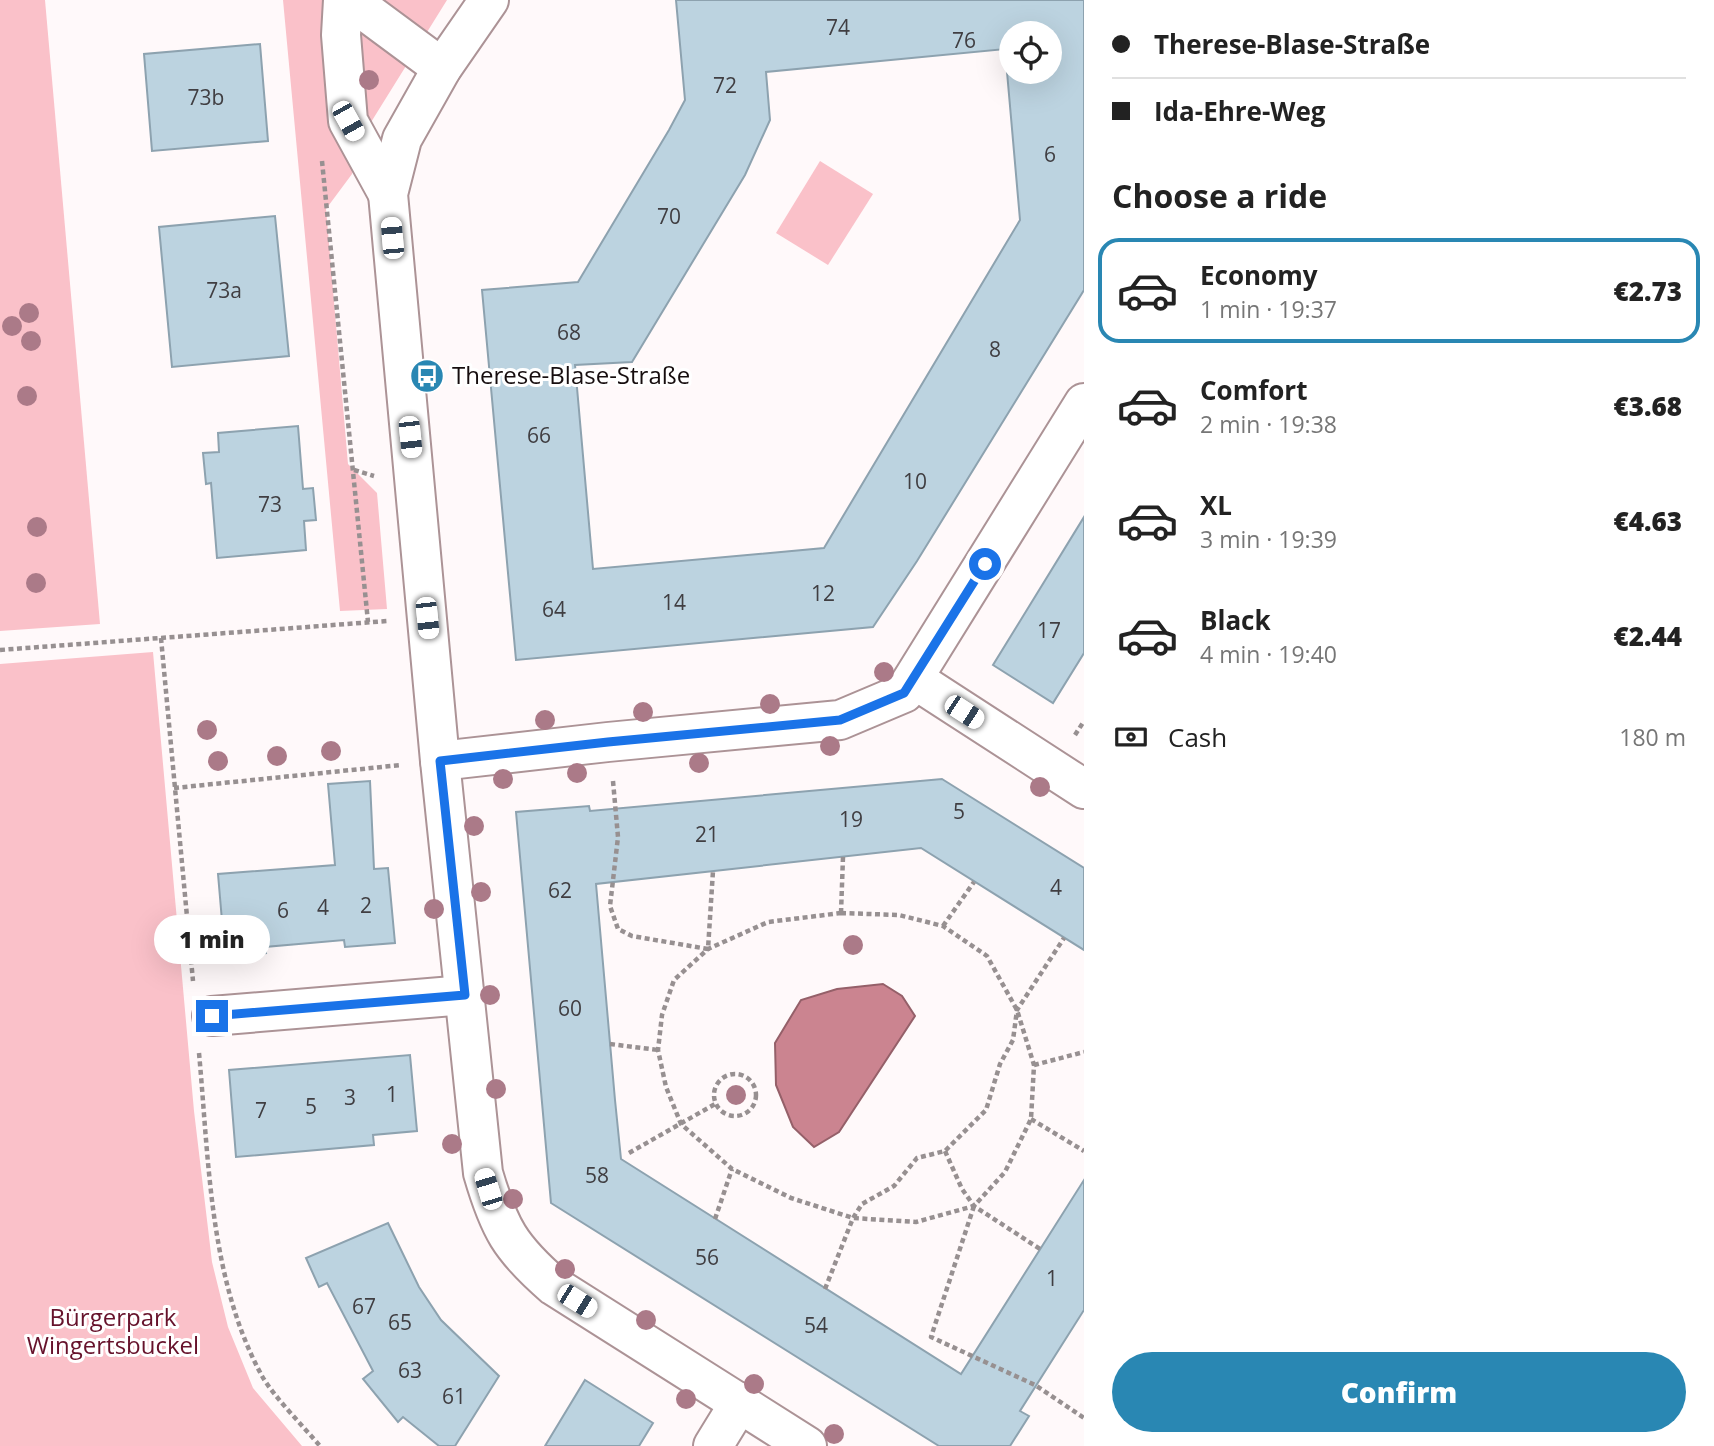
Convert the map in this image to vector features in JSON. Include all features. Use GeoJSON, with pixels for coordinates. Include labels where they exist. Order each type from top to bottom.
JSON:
{"type":"FeatureCollection","features":[{"type":"Feature","properties":{"kind":"street"},"geometry":{"type":"LineString","coordinates":[[342,0],[341,35],[348,121],[388,194]]}},
{"type":"Feature","properties":{"kind":"street"},"geometry":{"type":"LineString","coordinates":[[360,0],[365,11],[442,68]]}},
{"type":"Feature","properties":{"kind":"street"},"geometry":{"type":"LineString","coordinates":[[489,0],[442,68],[402,139],[388,194],[440,761],[483,1173],[492,1206],[507,1238],[530,1265],[554,1286],[807,1446]]}},
{"type":"Feature","properties":{"kind":"street"},"geometry":{"type":"LineString","coordinates":[[440,761],[840,720],[904,693],[1084,403]]}},
{"type":"Feature","properties":{"kind":"street"},"geometry":{"type":"LineString","coordinates":[[914,678],[1084,789]]}},
{"type":"Feature","properties":{"kind":"street"},"geometry":{"type":"LineString","coordinates":[[212,1016],[465,995]]}},
{"type":"Feature","properties":{"kind":"street"},"geometry":{"type":"LineString","coordinates":[[713,1446],[740,1402]]}},
{"type":"Feature","properties":{"kind":"path"},"geometry":{"type":"LineString","coordinates":[[322,158],[368,622]]}},
{"type":"Feature","properties":{"kind":"path"},"geometry":{"type":"LineString","coordinates":[[0,650],[427,618]]}},
{"type":"Feature","properties":{"kind":"path"},"geometry":{"type":"LineString","coordinates":[[608,742],[618,837],[610,906],[618,929],[632,936],[708,949]]}},
{"type":"Feature","properties":{"kind":"path"},"geometry":{"type":"LineString","coordinates":[[174,788],[440,761]]}},
{"type":"Feature","properties":{"kind":"path"},"geometry":{"type":"LineString","coordinates":[[841,913],[843,857]]}},
{"type":"Feature","properties":{"kind":"path"},"geometry":{"type":"LineString","coordinates":[[708,949],[713,871]]}},
{"type":"Feature","properties":{"kind":"path"},"geometry":{"type":"LineString","coordinates":[[943,926],[974,881]]}},
{"type":"Feature","properties":{"kind":"path"},"geometry":{"type":"LineString","coordinates":[[974,1206],[916,1222],[853,1218],[791,1198],[732,1169],[681,1124],[666,1087],[658,1050],[662,1015],[674,980],[708,949],[768,922],[841,913],[899,915],[943,926],[987,956],[1017,1010],[1034,1065],[1031,1119],[1005,1172],[974,1206],[931,1337],[1035,1385],[1084,1418]]}},
{"type":"Feature","properties":{"kind":"path"},"geometry":{"type":"LineString","coordinates":[[825,1289],[853,1218],[862,1204],[894,1186],[917,1158],[945,1151],[986,1110],[1000,1064],[1013,1040],[1017,1010],[1064,938]]}},
{"type":"Feature","properties":{"kind":"path"},"geometry":{"type":"LineString","coordinates":[[610,1044],[658,1050]]}},
{"type":"Feature","properties":{"kind":"path"},"geometry":{"type":"LineString","coordinates":[[1034,1065],[1084,1052]]}},
{"type":"Feature","properties":{"kind":"path"},"geometry":{"type":"LineString","coordinates":[[737,1073],[751,1079],[757,1093],[753,1107],[741,1116],[726,1115],[715,1104],[714,1089],[722,1077],[737,1073]]}},
{"type":"Feature","properties":{"kind":"path"},"geometry":{"type":"LineString","coordinates":[[629,1153],[715,1104]]}},
{"type":"Feature","properties":{"kind":"path"},"geometry":{"type":"LineString","coordinates":[[1031,1119],[1084,1151]]}},
{"type":"Feature","properties":{"kind":"path"},"geometry":{"type":"LineString","coordinates":[[945,1151],[962,1189],[974,1206],[1040,1248]]}},
{"type":"Feature","properties":{"kind":"path"},"geometry":{"type":"LineString","coordinates":[[715,1219],[732,1169]]}},
{"type":"Feature","properties":{"kind":"green space"},"geometry":{"type":"Polygon","coordinates":[[[0,0],[45,0],[100,624],[0,631],[0,0]]]}},
{"type":"Feature","properties":{"kind":"green space"},"geometry":{"type":"Polygon","coordinates":[[[283,0],[447,0],[368,127],[352,174],[326,209],[348,464],[377,493],[387,609],[340,611],[283,0]]]}},
{"type":"Feature","properties":{"kind":"green space"},"geometry":{"type":"Polygon","coordinates":[[[820,161],[873,194],[828,265],[776,233],[820,161]]]}},
{"type":"Feature","properties":{"kind":"green space","name":"Bürgerpark Wingertsbuckel"},"geometry":{"type":"Polygon","coordinates":[[[153,652],[194,1111],[212,1262],[228,1327],[253,1388],[302,1446],[0,1446],[0,664],[153,652]]]}},
{"type":"Feature","properties":{"kind":"shaded area"},"geometry":{"type":"Polygon","coordinates":[[[883,984],[902,996],[915,1016],[839,1132],[814,1147],[793,1127],[776,1085],[775,1043],[801,1000],[837,989],[883,984]]]}},
{"type":"Feature","properties":{"kind":"building"},"geometry":{"type":"Polygon","coordinates":[[[676,0],[1084,0],[1084,290],[917,561],[873,627],[516,660],[482,290],[578,282],[685,100],[676,0]],[[999,21],[999,50],[766,72],[770,120],[745,175],[632,362],[575,365],[593,569],[824,548],[1020,220],[1008,84],[1062,84],[1062,21],[999,21]]]}},
{"type":"Feature","properties":{"kind":"building"},"geometry":{"type":"Polygon","coordinates":[[[260,44],[268,141],[152,151],[144,54],[260,44]]]}},
{"type":"Feature","properties":{"kind":"building"},"geometry":{"type":"Polygon","coordinates":[[[275,216],[289,356],[172,367],[159,227],[275,216]]]}},
{"type":"Feature","properties":{"kind":"building"},"geometry":{"type":"Polygon","coordinates":[[[298,426],[303,489],[313,488],[316,520],[304,521],[306,550],[217,558],[211,483],[206,484],[203,453],[219,452],[218,433],[298,426]]]}},
{"type":"Feature","properties":{"kind":"building"},"geometry":{"type":"Polygon","coordinates":[[[1084,517],[1084,653],[1053,703],[993,665],[1084,517]]]}},
{"type":"Feature","properties":{"kind":"building"},"geometry":{"type":"Polygon","coordinates":[[[942,779],[1084,868],[1084,950],[921,848],[596,884],[621,1159],[961,1374],[1084,1180],[1084,1310],[1020,1411],[1029,1416],[1010,1446],[939,1446],[551,1203],[516,812],[589,806],[590,811],[942,779]]]}},
{"type":"Feature","properties":{"kind":"building"},"geometry":{"type":"Polygon","coordinates":[[[370,781],[374,869],[388,868],[395,943],[345,947],[344,940],[265,947],[266,953],[225,956],[218,874],[335,865],[328,784],[370,781]]]}},
{"type":"Feature","properties":{"kind":"building"},"geometry":{"type":"Polygon","coordinates":[[[410,1055],[417,1131],[373,1135],[374,1145],[236,1157],[229,1070],[410,1055]]]}},
{"type":"Feature","properties":{"kind":"building"},"geometry":{"type":"Polygon","coordinates":[[[388,1223],[419,1287],[441,1320],[499,1376],[455,1446],[439,1446],[403,1417],[398,1422],[363,1379],[373,1371],[327,1283],[319,1287],[306,1258],[388,1223]]]}},
{"type":"Feature","properties":{"kind":"building"},"geometry":{"type":"Polygon","coordinates":[[[585,1380],[653,1423],[639,1446],[545,1446],[585,1380]]]}},
{"type":"Feature","properties":{"kind":"place","name":"Therese-Blase-Straße"},"geometry":{"type":"Point","coordinates":[427,376]}},
{"type":"Feature","properties":{"kind":"route"},"geometry":{"type":"LineString","coordinates":[[212,1016],[465,995],[440,761],[840,720],[904,693],[985,564]]}}]}
